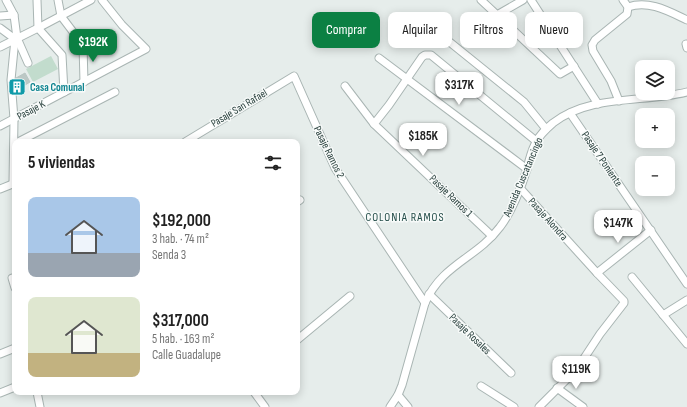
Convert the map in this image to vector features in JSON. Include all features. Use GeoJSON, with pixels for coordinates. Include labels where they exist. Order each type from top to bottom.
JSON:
{"type":"FeatureCollection","features":[{"type":"Feature","properties":{"kind":"street"},"geometry":{"type":"LineString","coordinates":[[6,0],[14,15],[16,39],[11,80],[15,139]]}},
{"type":"Feature","properties":{"kind":"street"},"geometry":{"type":"LineString","coordinates":[[37,0],[38,28],[62,55],[64,92]]}},
{"type":"Feature","properties":{"kind":"street"},"geometry":{"type":"LineString","coordinates":[[58,0],[61,16],[82,45],[84,82]]}},
{"type":"Feature","properties":{"kind":"street"},"geometry":{"type":"LineString","coordinates":[[0,47],[91,0]]}},
{"type":"Feature","properties":{"kind":"street","name":"Pasaje K"},"geometry":{"type":"LineString","coordinates":[[0,126],[146,49],[122,25],[102,0]]}},
{"type":"Feature","properties":{"kind":"street"},"geometry":{"type":"LineString","coordinates":[[481,0],[494,12]]}},
{"type":"Feature","properties":{"kind":"street"},"geometry":{"type":"LineString","coordinates":[[502,12],[523,0]]}},
{"type":"Feature","properties":{"kind":"street"},"geometry":{"type":"LineString","coordinates":[[531,0],[598,104]]}},
{"type":"Feature","properties":{"kind":"street"},"geometry":{"type":"LineString","coordinates":[[619,101],[611,81],[593,51],[592,46],[595,40],[627,14],[628,8],[623,0]]}},
{"type":"Feature","properties":{"kind":"street"},"geometry":{"type":"LineString","coordinates":[[628,8],[639,4],[656,5],[687,20]]}},
{"type":"Feature","properties":{"kind":"street"},"geometry":{"type":"LineString","coordinates":[[0,16],[14,15]]}},
{"type":"Feature","properties":{"kind":"street"},"geometry":{"type":"LineString","coordinates":[[0,28],[16,39],[28,63]]}},
{"type":"Feature","properties":{"kind":"street"},"geometry":{"type":"LineString","coordinates":[[517,34],[560,74],[574,66]]}},
{"type":"Feature","properties":{"kind":"street"},"geometry":{"type":"LineString","coordinates":[[452,44],[524,102],[546,129]]}},
{"type":"Feature","properties":{"kind":"street"},"geometry":{"type":"LineString","coordinates":[[374,124],[422,57],[432,55],[536,141]]}},
{"type":"Feature","properties":{"kind":"street"},"geometry":{"type":"LineString","coordinates":[[379,58],[527,170]]}},
{"type":"Feature","properties":{"kind":"street","name":"Pasaje San Rafael"},"geometry":{"type":"LineString","coordinates":[[190,139],[294,76]]}},
{"type":"Feature","properties":{"kind":"street","name":"Pasaje Ramos 2"},"geometry":{"type":"LineString","coordinates":[[294,76],[335,168],[425,303]]}},
{"type":"Feature","properties":{"kind":"street","name":"Pasaje Ramos 1"},"geometry":{"type":"LineString","coordinates":[[345,86],[374,124],[492,236]]}},
{"type":"Feature","properties":{"kind":"street"},"geometry":{"type":"LineString","coordinates":[[31,138],[116,92]]}},
{"type":"Feature","properties":{"kind":"street","name":"Avenida Cuscatancingo"},"geometry":{"type":"LineString","coordinates":[[390,407],[398,395],[429,294],[444,274],[492,236],[501,226],[520,188],[536,141],[546,129],[570,113],[584,107],[687,92]]}},
{"type":"Feature","properties":{"kind":"street","name":"Pasaje 7 Poniente"},"geometry":{"type":"LineString","coordinates":[[570,113],[687,284]]}},
{"type":"Feature","properties":{"kind":"street"},"geometry":{"type":"LineString","coordinates":[[0,189],[12,184]]}},
{"type":"Feature","properties":{"kind":"street","name":"Pasaje Alondra"},"geometry":{"type":"LineString","coordinates":[[520,188],[623,300],[624,303],[600,334],[577,369],[557,388]]}},
{"type":"Feature","properties":{"kind":"street"},"geometry":{"type":"LineString","coordinates":[[597,273],[651,230]]}},
{"type":"Feature","properties":{"kind":"street"},"geometry":{"type":"LineString","coordinates":[[632,277],[687,344]]}},
{"type":"Feature","properties":{"kind":"street","name":"Pasaje Rosales"},"geometry":{"type":"LineString","coordinates":[[429,294],[511,373]]}},
{"type":"Feature","properties":{"kind":"street"},"geometry":{"type":"LineString","coordinates":[[300,338],[350,296]]}},
{"type":"Feature","properties":{"kind":"street"},"geometry":{"type":"LineString","coordinates":[[663,315],[687,300]]}},
{"type":"Feature","properties":{"kind":"street"},"geometry":{"type":"LineString","coordinates":[[1,351],[12,349]]}},
{"type":"Feature","properties":{"kind":"street"},"geometry":{"type":"LineString","coordinates":[[481,386],[514,407]]}},
{"type":"Feature","properties":{"kind":"street"},"geometry":{"type":"LineString","coordinates":[[0,392],[12,388]]}},
{"type":"Feature","properties":{"kind":"street"},"geometry":{"type":"LineString","coordinates":[[539,407],[557,388],[584,407]]}},
{"type":"Feature","properties":{"kind":"street"},"geometry":{"type":"LineString","coordinates":[[38,395],[40,407]]}},
{"type":"Feature","properties":{"kind":"street"},"geometry":{"type":"LineString","coordinates":[[256,395],[265,407]]}},
{"type":"Feature","properties":{"kind":"street"},"geometry":{"type":"LineString","coordinates":[[398,395],[408,407]]}},
{"type":"Feature","properties":{"kind":"green space"},"geometry":{"type":"Polygon","coordinates":[[[51,56],[58,69],[33,82],[26,69],[51,56]]]}},
{"type":"Feature","properties":{"kind":"building","name":"Casa Comunal"},"geometry":{"type":"Polygon","coordinates":[[[25,73],[30,82],[17,90],[16,78],[25,73]]]}},
{"type":"Feature","properties":{"kind":"place","name":"Casa Comunal"},"geometry":{"type":"Point","coordinates":[17,87]}},
{"type":"Feature","properties":{"kind":"district","name":"COLONIA RAMOS"},"geometry":{"type":"Point","coordinates":[405,217]}}]}
